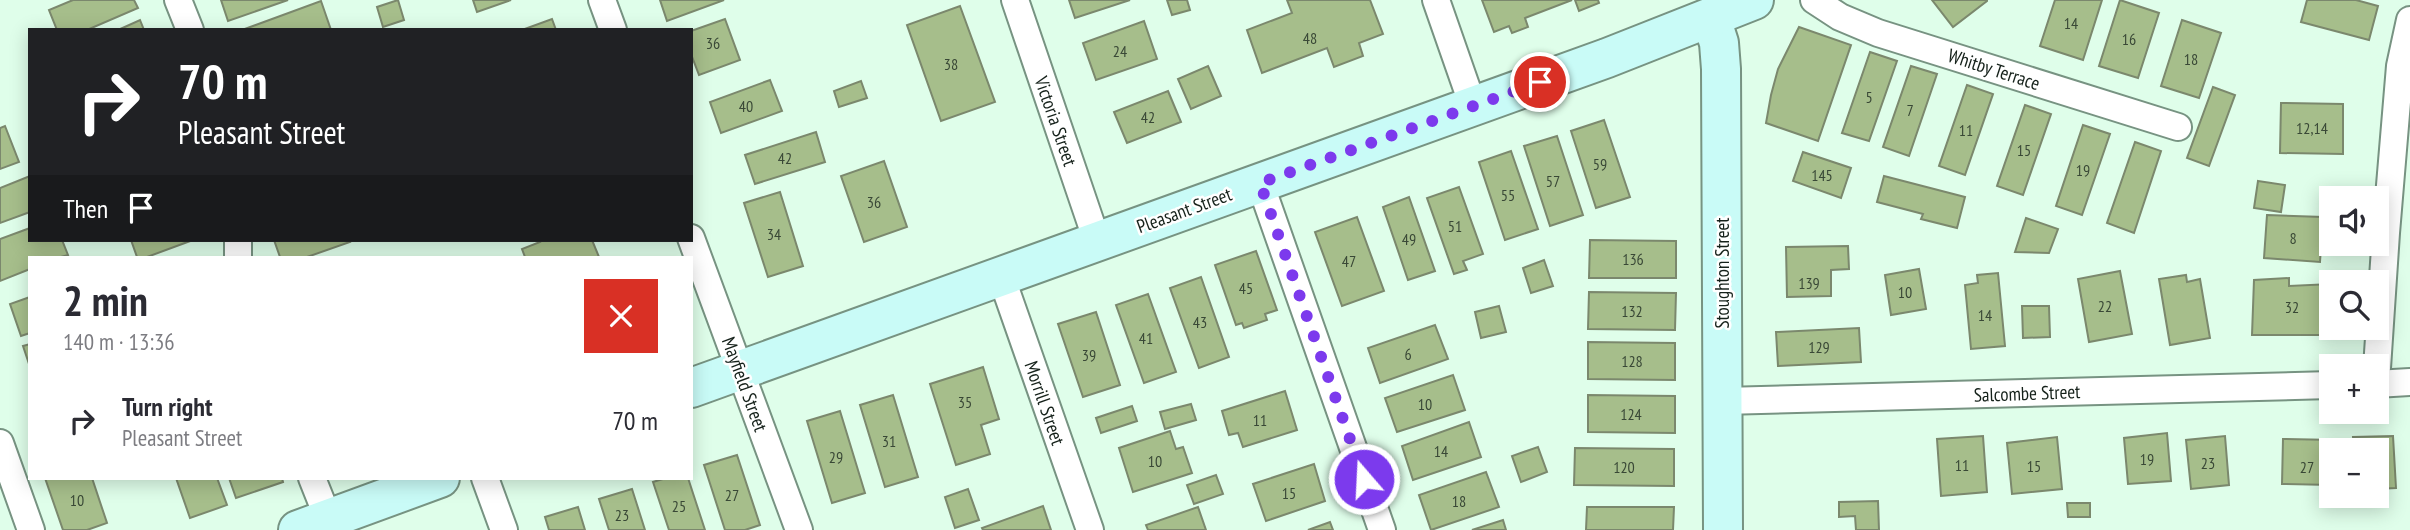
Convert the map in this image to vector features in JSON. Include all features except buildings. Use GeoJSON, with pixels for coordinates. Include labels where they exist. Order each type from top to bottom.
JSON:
{"type":"FeatureCollection","features":[{"type":"Feature","properties":{"kind":"street"},"geometry":{"type":"LineString","coordinates":[[178,0],[189,28]]}},
{"type":"Feature","properties":{"kind":"street"},"geometry":{"type":"LineString","coordinates":[[602,0],[612,28]]}},
{"type":"Feature","properties":{"kind":"street","name":"Victoria Street"},"geometry":{"type":"LineString","coordinates":[[1015,0],[1097,241]]}},
{"type":"Feature","properties":{"kind":"street"},"geometry":{"type":"LineString","coordinates":[[1436,0],[1473,106]]}},
{"type":"Feature","properties":{"kind":"street","name":"Pleasant Street"},"geometry":{"type":"LineString","coordinates":[[693,387],[1473,106],[1754,0]]}},
{"type":"Feature","properties":{"kind":"street","name":"Whitby Terrace"},"geometry":{"type":"LineString","coordinates":[[1814,0],[1840,17],[1878,33],[2178,127]]}},
{"type":"Feature","properties":{"kind":"street","name":"Stoughton Street"},"geometry":{"type":"LineString","coordinates":[[1711,18],[1720,56],[1723,530]]}},
{"type":"Feature","properties":{"kind":"street"},"geometry":{"type":"LineString","coordinates":[[2378,354],[2400,66],[2410,20]]}},
{"type":"Feature","properties":{"kind":"street"},"geometry":{"type":"LineString","coordinates":[[1260,183],[1382,530]]}},
{"type":"Feature","properties":{"kind":"street","name":"Mayfield Street"},"geometry":{"type":"LineString","coordinates":[[692,242],[799,530]]}},
{"type":"Feature","properties":{"kind":"street","name":"Morrill Street"},"geometry":{"type":"LineString","coordinates":[[1001,276],[1090,530]]}},
{"type":"Feature","properties":{"kind":"street"},"geometry":{"type":"LineString","coordinates":[[2389,384],[2410,383]]}},
{"type":"Feature","properties":{"kind":"street","name":"Salcombe Street"},"geometry":{"type":"LineString","coordinates":[[1723,401],[2319,385]]}},
{"type":"Feature","properties":{"kind":"street"},"geometry":{"type":"LineString","coordinates":[[0,443],[31,530]]}},
{"type":"Feature","properties":{"kind":"street"},"geometry":{"type":"LineString","coordinates":[[312,480],[313,524],[434,480]]}},
{"type":"Feature","properties":{"kind":"street"},"geometry":{"type":"LineString","coordinates":[[486,480],[504,530]]}},
{"type":"Feature","properties":{"kind":"route"},"geometry":{"type":"LineString","coordinates":[[1364,479],[1260,183],[1540,82]]}}]}
